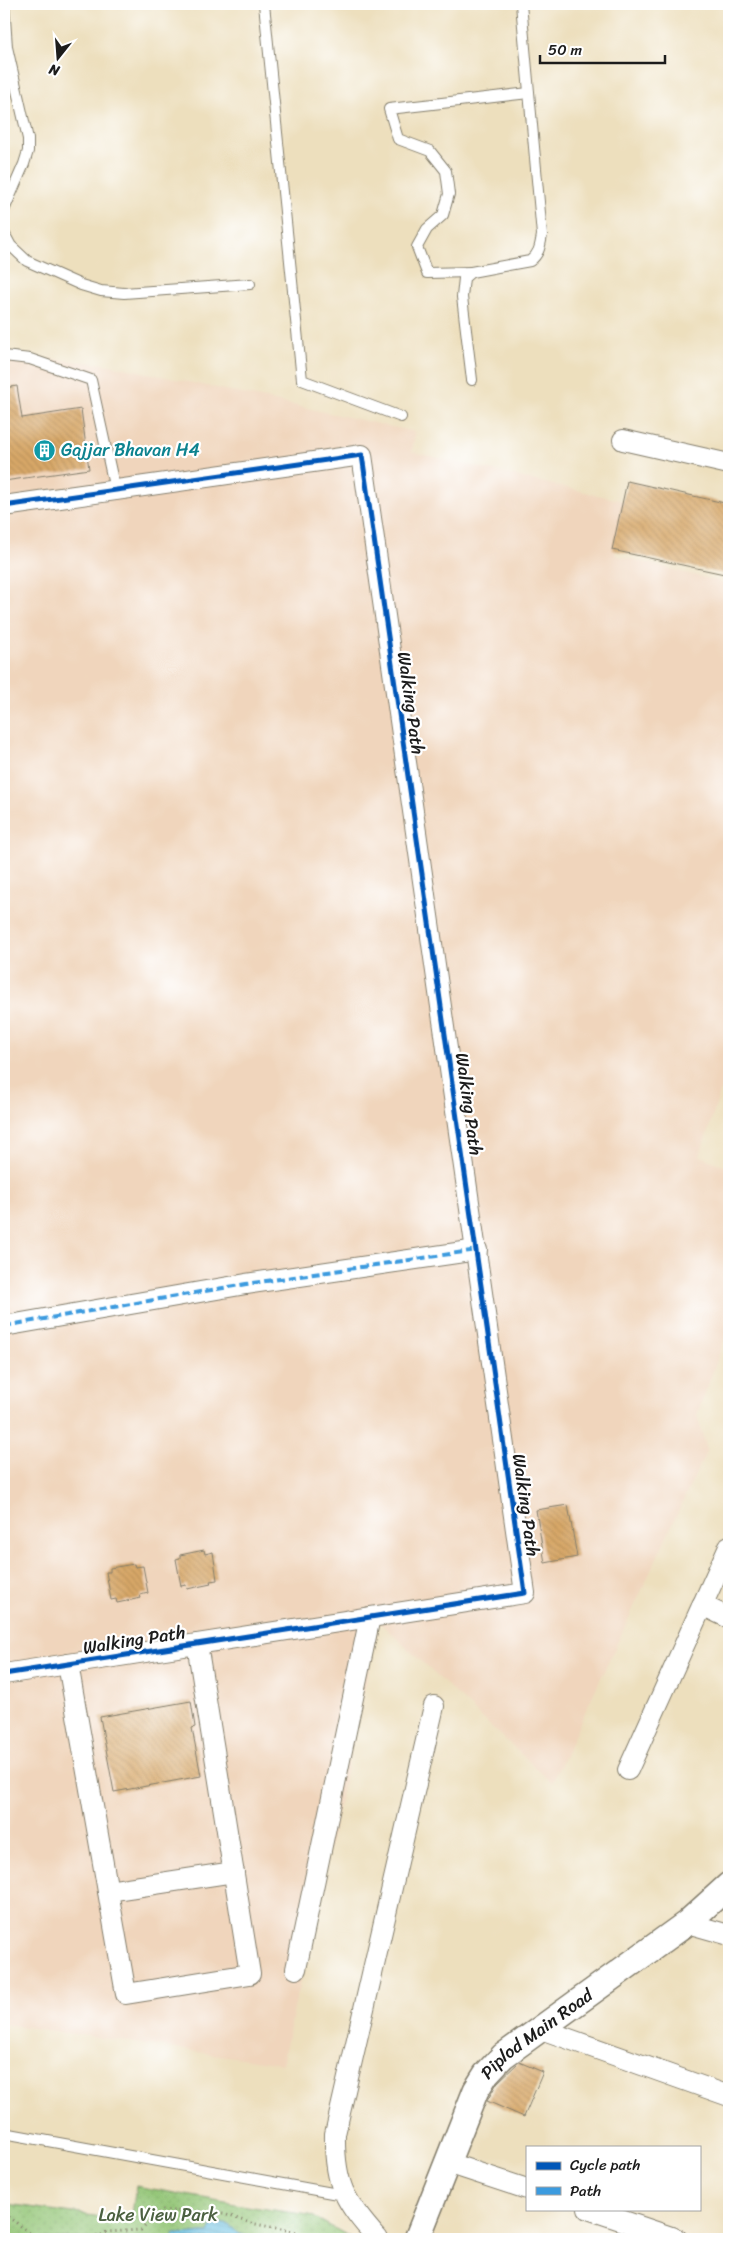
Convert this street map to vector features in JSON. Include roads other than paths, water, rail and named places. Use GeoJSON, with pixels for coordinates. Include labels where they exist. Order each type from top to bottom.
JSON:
{"type":"FeatureCollection","features":[{"type":"Feature","properties":{"kind":"street"},"geometry":{"type":"LineString","coordinates":[[623,440],[729,464]]}},
{"type":"Feature","properties":{"kind":"street","name":"Walking Path"},"geometry":{"type":"LineString","coordinates":[[4,506],[362,455],[525,1592],[4,1674]]}},
{"type":"Feature","properties":{"kind":"street"},"geometry":{"type":"LineString","coordinates":[[4,1326],[246,1284],[476,1251]]}},
{"type":"Feature","properties":{"kind":"street"},"geometry":{"type":"LineString","coordinates":[[628,1770],[729,1546]]}},
{"type":"Feature","properties":{"kind":"street"},"geometry":{"type":"LineString","coordinates":[[702,1606],[729,1618]]}},
{"type":"Feature","properties":{"kind":"street"},"geometry":{"type":"LineString","coordinates":[[296,1969],[370,1617]]}},
{"type":"Feature","properties":{"kind":"street"},"geometry":{"type":"LineString","coordinates":[[68,1664],[126,1994],[250,1974],[197,1644]]}},
{"type":"Feature","properties":{"kind":"street"},"geometry":{"type":"LineString","coordinates":[[378,2239],[343,2196],[336,2174],[334,2158],[337,2118],[434,1706]]}},
{"type":"Feature","properties":{"kind":"street"},"geometry":{"type":"LineString","coordinates":[[108,1891],[234,1872]]}},
{"type":"Feature","properties":{"kind":"street","name":"Piplod Main Road"},"geometry":{"type":"LineString","coordinates":[[417,2239],[476,2090],[486,2074],[503,2056],[687,1923],[729,1885]]}},
{"type":"Feature","properties":{"kind":"street"},"geometry":{"type":"LineString","coordinates":[[687,1923],[729,1935]]}},
{"type":"Feature","properties":{"kind":"street"},"geometry":{"type":"LineString","coordinates":[[541,2029],[729,2096]]}},
{"type":"Feature","properties":{"kind":"street"},"geometry":{"type":"LineString","coordinates":[[448,2163],[526,2189]]}},
{"type":"Feature","properties":{"kind":"street"},"geometry":{"type":"LineString","coordinates":[[591,2210],[677,2239]]}},
{"type":"Feature","properties":{"kind":"lane"},"geometry":{"type":"LineString","coordinates":[[4,4],[7,47],[28,139],[28,151],[4,210]]}},
{"type":"Feature","properties":{"kind":"lane"},"geometry":{"type":"LineString","coordinates":[[264,4],[302,380],[401,417]]}},
{"type":"Feature","properties":{"kind":"lane"},"geometry":{"type":"LineString","coordinates":[[521,4],[542,236],[537,256],[530,261],[470,272],[427,273],[417,247],[427,229],[443,215],[449,194],[446,171],[430,151],[398,139],[389,109],[529,93]]}},
{"type":"Feature","properties":{"kind":"lane"},"geometry":{"type":"LineString","coordinates":[[4,232],[11,246],[27,261],[63,278],[101,291],[124,293],[250,284]]}},
{"type":"Feature","properties":{"kind":"lane"},"geometry":{"type":"LineString","coordinates":[[470,272],[464,278],[462,297],[472,380]]}},
{"type":"Feature","properties":{"kind":"lane"},"geometry":{"type":"LineString","coordinates":[[4,356],[30,358],[91,380],[114,490]]}},
{"type":"Feature","properties":{"kind":"lane"},"geometry":{"type":"LineString","coordinates":[[4,2133],[343,2196]]}},
{"type":"Feature","properties":{"kind":"water"},"geometry":{"type":"Polygon","coordinates":[[[214,2222],[229,2225],[240,2234],[257,2239],[172,2239],[174,2233],[184,2235],[209,2233],[214,2222]]]}},
{"type":"Feature","properties":{"kind":"place","name":"Gajjar Bhavan H4"},"geometry":{"type":"Point","coordinates":[45,450]}},
{"type":"Feature","properties":{"kind":"park label","name":"Lake View Park"},"geometry":{"type":"Point","coordinates":[158,2215]}}]}
